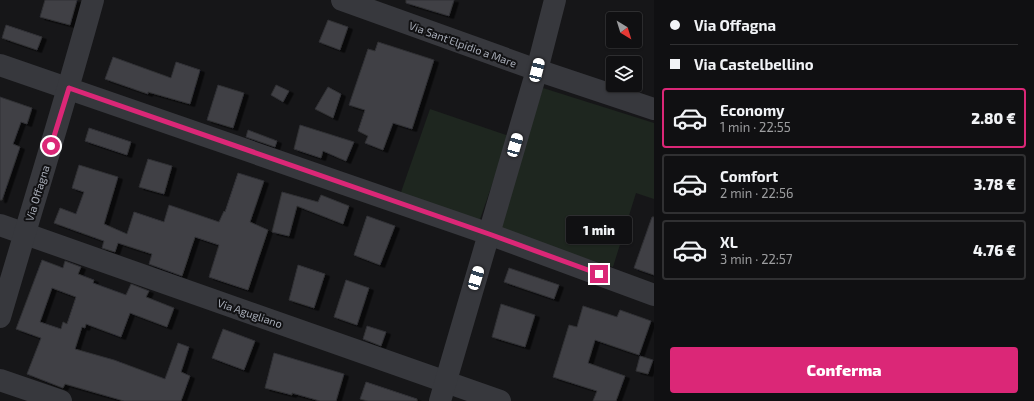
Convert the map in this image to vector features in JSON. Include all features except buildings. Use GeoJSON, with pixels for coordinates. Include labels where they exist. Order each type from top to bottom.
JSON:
{"type":"FeatureCollection","features":[{"type":"Feature","properties":{"kind":"street","name":"Via Offagna"},"geometry":{"type":"LineString","coordinates":[[0,317],[24,233],[69,88],[93,0]]}},
{"type":"Feature","properties":{"kind":"street","name":"Via Sant'Elpidio a Mare"},"geometry":{"type":"LineString","coordinates":[[342,0],[537,70],[654,109]]}},
{"type":"Feature","properties":{"kind":"street"},"geometry":{"type":"LineString","coordinates":[[443,391],[537,70],[555,0]]}},
{"type":"Feature","properties":{"kind":"street"},"geometry":{"type":"LineString","coordinates":[[0,65],[489,234],[654,294]]}},
{"type":"Feature","properties":{"kind":"street","name":"Via Agugliano"},"geometry":{"type":"LineString","coordinates":[[0,225],[443,391],[500,401]]}},
{"type":"Feature","properties":{"kind":"street"},"geometry":{"type":"LineString","coordinates":[[0,380],[61,401]]}},
{"type":"Feature","properties":{"kind":"shaded area"},"geometry":{"type":"Polygon","coordinates":[[[543,88],[654,123],[654,199],[636,193],[613,267],[497,230],[543,88]]]}},
{"type":"Feature","properties":{"kind":"shaded area"},"geometry":{"type":"Polygon","coordinates":[[[430,109],[509,136],[479,222],[400,195],[430,109]]]}},
{"type":"Feature","properties":{"kind":"route"},"geometry":{"type":"LineString","coordinates":[[51,146],[69,88],[489,234],[599,274]]}}]}
